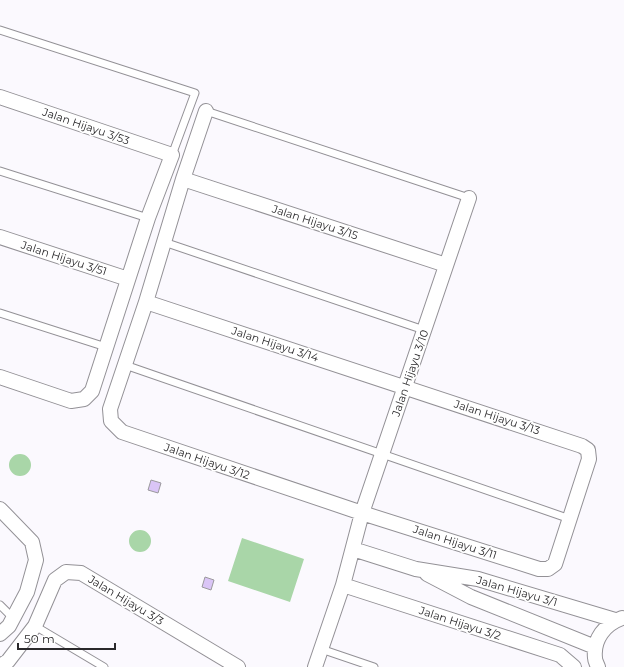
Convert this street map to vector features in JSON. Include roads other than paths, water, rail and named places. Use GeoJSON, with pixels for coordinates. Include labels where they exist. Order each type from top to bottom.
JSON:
{"type":"FeatureCollection","features":[{"type":"Feature","properties":{"kind":"street","name":"Jalan Hijayu 3/53"},"geometry":{"type":"LineString","coordinates":[[0,97],[172,155]]}},
{"type":"Feature","properties":{"kind":"street","name":"Jalan Hijayu 3/12"},"geometry":{"type":"LineString","coordinates":[[206,111],[183,179],[146,302],[110,409],[111,421],[122,432],[362,513]]}},
{"type":"Feature","properties":{"kind":"street"},"geometry":{"type":"LineString","coordinates":[[0,377],[71,401],[84,399],[92,391],[148,218],[172,155]]}},
{"type":"Feature","properties":{"kind":"street","name":"Jalan Hijayu 3/15"},"geometry":{"type":"LineString","coordinates":[[183,179],[446,265]]}},
{"type":"Feature","properties":{"kind":"street","name":"Jalan Hijayu 3/10"},"geometry":{"type":"LineString","coordinates":[[315,667],[343,585],[362,513],[469,198]]}},
{"type":"Feature","properties":{"kind":"street","name":"Jalan Hijayu 3/51"},"geometry":{"type":"LineString","coordinates":[[0,237],[128,279]]}},
{"type":"Feature","properties":{"kind":"street","name":"Jalan Hijayu 3/14"},"geometry":{"type":"LineString","coordinates":[[146,302],[405,387]]}},
{"type":"Feature","properties":{"kind":"street","name":"Jalan Hijayu 3/13"},"geometry":{"type":"LineString","coordinates":[[405,387],[582,446],[588,450],[589,459],[570,518]]}},
{"type":"Feature","properties":{"kind":"street"},"geometry":{"type":"LineString","coordinates":[[0,509],[32,542],[36,560],[27,592],[9,626],[0,634]]}},
{"type":"Feature","properties":{"kind":"street","name":"Jalan Hijayu 3/11"},"geometry":{"type":"LineString","coordinates":[[362,513],[539,569],[548,570],[555,564],[570,518]]}},
{"type":"Feature","properties":{"kind":"street","name":"Jalan Hijayu 3/1"},"geometry":{"type":"LineString","coordinates":[[353,549],[416,569],[478,579],[620,619]]}},
{"type":"Feature","properties":{"kind":"street","name":"Jalan Hijayu 3/1"},"geometry":{"type":"LineString","coordinates":[[416,569],[471,597],[595,646]]}},
{"type":"Feature","properties":{"kind":"street","name":"Jalan Hijayu 3/3"},"geometry":{"type":"LineString","coordinates":[[0,666],[8,661],[35,626],[55,580],[66,572],[81,573],[238,667]]}},
{"type":"Feature","properties":{"kind":"street","name":"Jalan Hijayu 3/2"},"geometry":{"type":"LineString","coordinates":[[343,585],[560,655],[574,667]]}},
{"type":"Feature","properties":{"kind":"street"},"geometry":{"type":"LineString","coordinates":[[598,667],[595,657],[595,646],[599,636],[605,627],[620,619]]}},
{"type":"Feature","properties":{"kind":"lane"},"geometry":{"type":"LineString","coordinates":[[0,30],[195,93],[172,155]]}},
{"type":"Feature","properties":{"kind":"lane"},"geometry":{"type":"LineString","coordinates":[[206,111],[469,198]]}},
{"type":"Feature","properties":{"kind":"lane"},"geometry":{"type":"LineString","coordinates":[[0,171],[148,218]]}},
{"type":"Feature","properties":{"kind":"lane"},"geometry":{"type":"LineString","coordinates":[[164,242],[424,330]]}},
{"type":"Feature","properties":{"kind":"lane"},"geometry":{"type":"LineString","coordinates":[[0,313],[106,347]]}},
{"type":"Feature","properties":{"kind":"lane"},"geometry":{"type":"LineString","coordinates":[[125,365],[570,518]]}},
{"type":"Feature","properties":{"kind":"lane"},"geometry":{"type":"LineString","coordinates":[[0,605],[13,618]]}},
{"type":"Feature","properties":{"kind":"lane"},"geometry":{"type":"LineString","coordinates":[[35,626],[104,667]]}},
{"type":"Feature","properties":{"kind":"lane"},"geometry":{"type":"LineString","coordinates":[[321,649],[374,667]]}}]}
